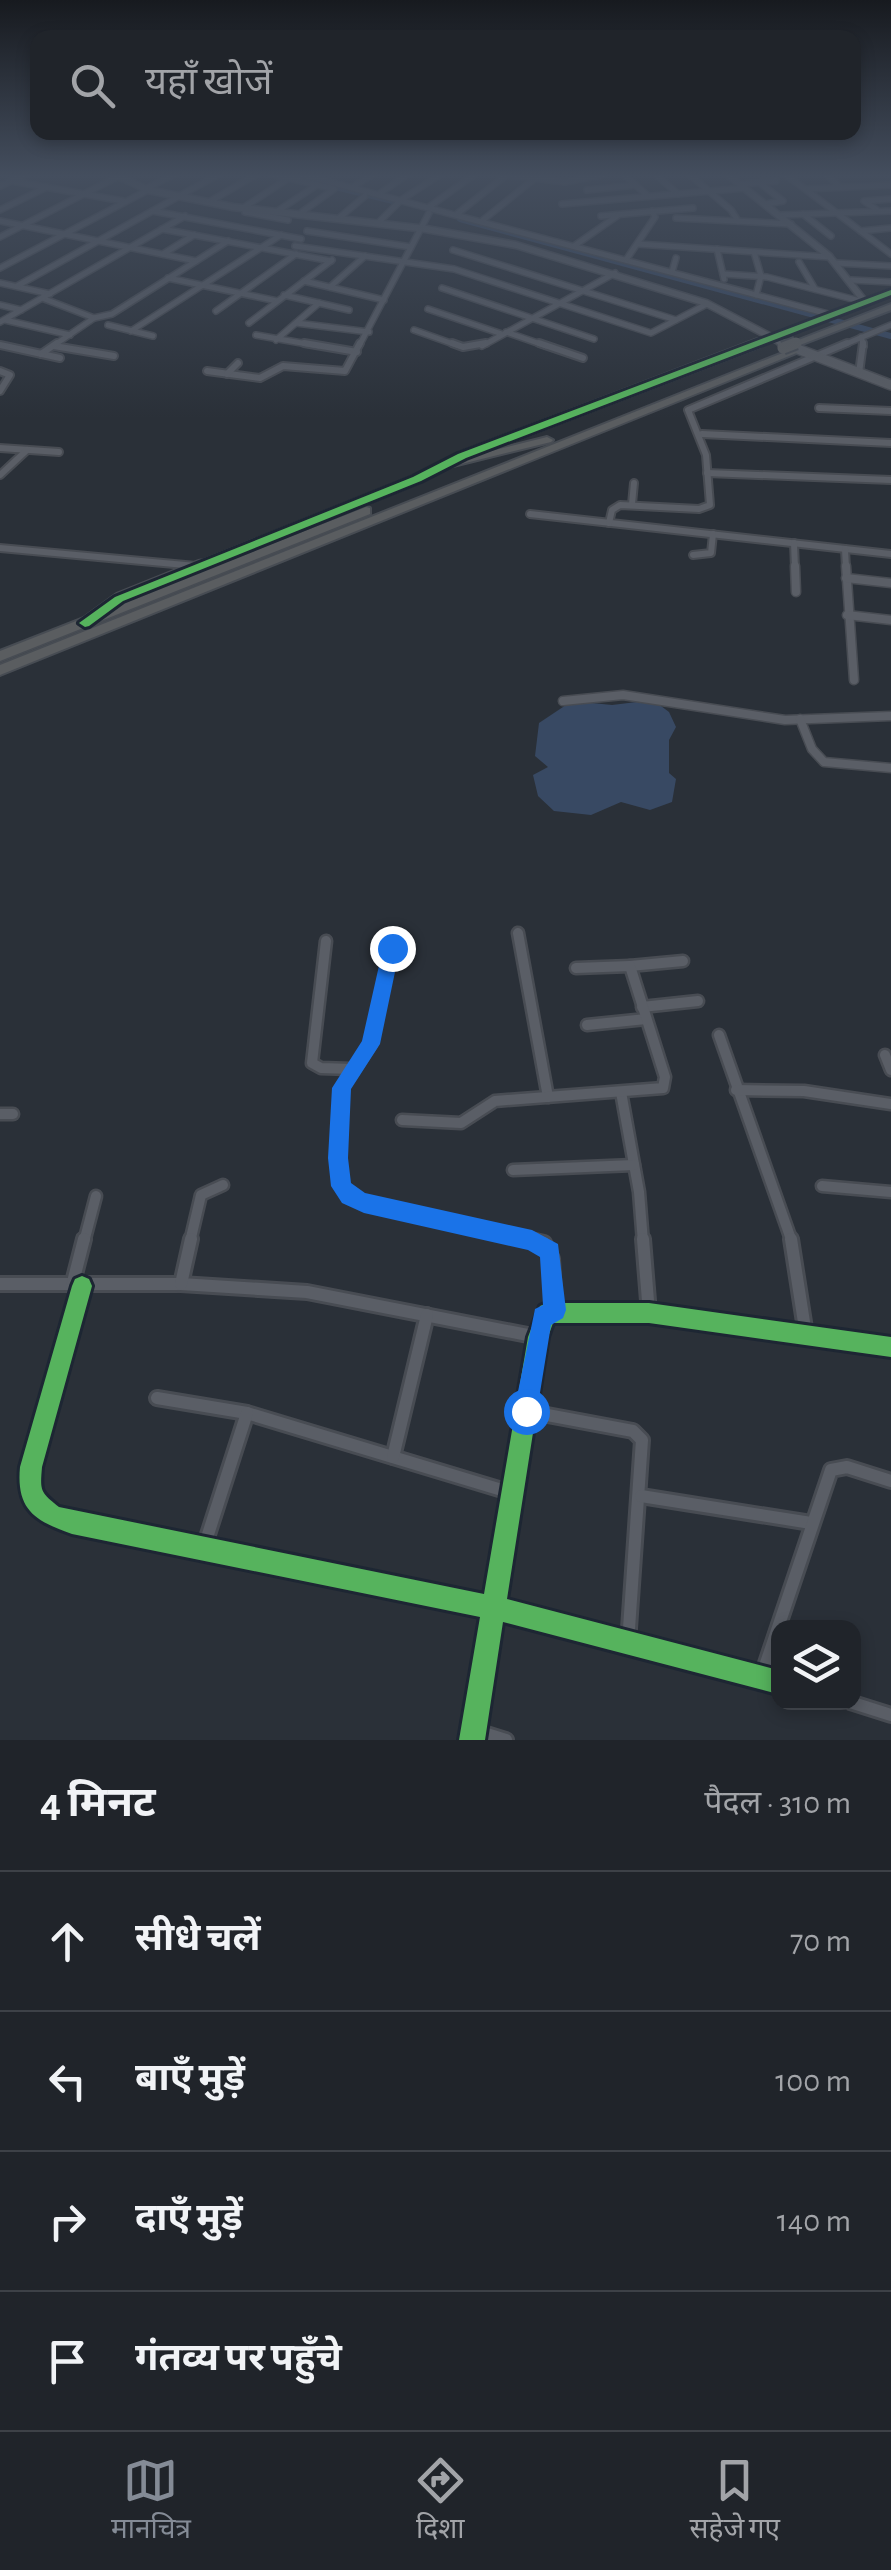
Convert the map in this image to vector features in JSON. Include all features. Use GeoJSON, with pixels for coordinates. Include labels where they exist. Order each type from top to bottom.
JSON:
{"type":"FeatureCollection","features":[{"type":"Feature","properties":{"kind":"highway"},"geometry":{"type":"LineString","coordinates":[[0,670],[799,349],[891,307]]}},
{"type":"Feature","properties":{"kind":"highway"},"geometry":{"type":"LineString","coordinates":[[0,656],[547,440],[799,349],[834,328],[868,324],[891,315]]}},
{"type":"Feature","properties":{"kind":"highway"},"geometry":{"type":"LineString","coordinates":[[448,463],[523,442],[547,440]]}},
{"type":"Feature","properties":{"kind":"street"},"geometry":{"type":"LineString","coordinates":[[0,268],[24,255]]}},
{"type":"Feature","properties":{"kind":"street"},"geometry":{"type":"LineString","coordinates":[[17,286],[72,255]]}},
{"type":"Feature","properties":{"kind":"street"},"geometry":{"type":"LineString","coordinates":[[2,321],[117,255]]}},
{"type":"Feature","properties":{"kind":"street"},"geometry":{"type":"LineString","coordinates":[[169,255],[196,261]]}},
{"type":"Feature","properties":{"kind":"street"},"geometry":{"type":"LineString","coordinates":[[41,354],[94,318],[112,314],[205,255]]}},
{"type":"Feature","properties":{"kind":"street"},"geometry":{"type":"LineString","coordinates":[[131,331],[250,255]]}},
{"type":"Feature","properties":{"kind":"street"},"geometry":{"type":"LineString","coordinates":[[216,311],[290,255]]}},
{"type":"Feature","properties":{"kind":"street"},"geometry":{"type":"LineString","coordinates":[[299,255],[331,261]]}},
{"type":"Feature","properties":{"kind":"street"},"geometry":{"type":"LineString","coordinates":[[249,323],[340,255]]}},
{"type":"Feature","properties":{"kind":"street"},"geometry":{"type":"LineString","coordinates":[[359,255],[454,269],[651,333],[707,304]]}},
{"type":"Feature","properties":{"kind":"street"},"geometry":{"type":"LineString","coordinates":[[338,380],[368,332],[407,255]]}},
{"type":"Feature","properties":{"kind":"street"},"geometry":{"type":"LineString","coordinates":[[471,255],[676,320]]}},
{"type":"Feature","properties":{"kind":"street"},"geometry":{"type":"LineString","coordinates":[[545,255],[615,273],[707,304],[771,339],[889,384]]}},
{"type":"Feature","properties":{"kind":"street"},"geometry":{"type":"LineString","coordinates":[[608,255],[832,315]]}},
{"type":"Feature","properties":{"kind":"street"},"geometry":{"type":"LineString","coordinates":[[626,260],[630,255]]}},
{"type":"Feature","properties":{"kind":"street"},"geometry":{"type":"LineString","coordinates":[[719,255],[726,287]]}},
{"type":"Feature","properties":{"kind":"street"},"geometry":{"type":"LineString","coordinates":[[755,255],[762,276],[756,295]]}},
{"type":"Feature","properties":{"kind":"street"},"geometry":{"type":"LineString","coordinates":[[786,255],[891,266]]}},
{"type":"Feature","properties":{"kind":"street"},"geometry":{"type":"LineString","coordinates":[[827,255],[865,302]]}},
{"type":"Feature","properties":{"kind":"street"},"geometry":{"type":"LineString","coordinates":[[330,287],[365,256]]}},
{"type":"Feature","properties":{"kind":"street"},"geometry":{"type":"LineString","coordinates":[[672,272],[676,258]]}},
{"type":"Feature","properties":{"kind":"street"},"geometry":{"type":"LineString","coordinates":[[799,262],[816,289]]}},
{"type":"Feature","properties":{"kind":"street"},"geometry":{"type":"LineString","coordinates":[[414,330],[468,348],[478,347],[615,273]]}},
{"type":"Feature","properties":{"kind":"street"},"geometry":{"type":"LineString","coordinates":[[724,274],[762,276],[865,302]]}},
{"type":"Feature","properties":{"kind":"street"},"geometry":{"type":"LineString","coordinates":[[168,278],[276,301]]}},
{"type":"Feature","properties":{"kind":"street"},"geometry":{"type":"LineString","coordinates":[[851,280],[891,282]]}},
{"type":"Feature","properties":{"kind":"street"},"geometry":{"type":"LineString","coordinates":[[304,281],[384,300]]}},
{"type":"Feature","properties":{"kind":"street"},"geometry":{"type":"LineString","coordinates":[[0,283],[50,294]]}},
{"type":"Feature","properties":{"kind":"street"},"geometry":{"type":"LineString","coordinates":[[442,288],[594,339]]}},
{"type":"Feature","properties":{"kind":"street"},"geometry":{"type":"LineString","coordinates":[[85,623],[119,598],[196,566],[448,463],[891,292]]}},
{"type":"Feature","properties":{"kind":"street"},"geometry":{"type":"LineString","coordinates":[[284,295],[349,310]]}},
{"type":"Feature","properties":{"kind":"street"},"geometry":{"type":"LineString","coordinates":[[42,298],[94,318]]}},
{"type":"Feature","properties":{"kind":"street"},"geometry":{"type":"LineString","coordinates":[[276,340],[320,302]]}},
{"type":"Feature","properties":{"kind":"street"},"geometry":{"type":"LineString","coordinates":[[0,305],[21,310]]}},
{"type":"Feature","properties":{"kind":"street"},"geometry":{"type":"LineString","coordinates":[[428,309],[583,358]]}},
{"type":"Feature","properties":{"kind":"street"},"geometry":{"type":"LineString","coordinates":[[2,321],[70,335]]}},
{"type":"Feature","properties":{"kind":"street"},"geometry":{"type":"LineString","coordinates":[[296,323],[368,332]]}},
{"type":"Feature","properties":{"kind":"street"},"geometry":{"type":"LineString","coordinates":[[108,326],[153,336]]}},
{"type":"Feature","properties":{"kind":"street"},"geometry":{"type":"LineString","coordinates":[[609,523],[615,507],[632,504],[706,508],[712,500],[702,434],[689,408],[799,349],[891,328]]}},
{"type":"Feature","properties":{"kind":"street"},"geometry":{"type":"LineString","coordinates":[[256,336],[357,352]]}},
{"type":"Feature","properties":{"kind":"street"},"geometry":{"type":"LineString","coordinates":[[858,373],[864,345],[861,336]]}},
{"type":"Feature","properties":{"kind":"street"},"geometry":{"type":"LineString","coordinates":[[0,345],[60,358]]}},
{"type":"Feature","properties":{"kind":"street"},"geometry":{"type":"LineString","coordinates":[[54,346],[114,356]]}},
{"type":"Feature","properties":{"kind":"street"},"geometry":{"type":"LineString","coordinates":[[227,374],[238,363]]}},
{"type":"Feature","properties":{"kind":"street"},"geometry":{"type":"LineString","coordinates":[[207,371],[266,378],[283,366],[342,372]]}},
{"type":"Feature","properties":{"kind":"street"},"geometry":{"type":"LineString","coordinates":[[0,370],[10,375],[0,391]]}},
{"type":"Feature","properties":{"kind":"street"},"geometry":{"type":"LineString","coordinates":[[819,408],[891,411]]}},
{"type":"Feature","properties":{"kind":"street"},"geometry":{"type":"LineString","coordinates":[[702,434],[891,443]]}},
{"type":"Feature","properties":{"kind":"street"},"geometry":{"type":"LineString","coordinates":[[0,448],[60,452]]}},
{"type":"Feature","properties":{"kind":"street"},"geometry":{"type":"LineString","coordinates":[[0,475],[27,450]]}},
{"type":"Feature","properties":{"kind":"street"},"geometry":{"type":"LineString","coordinates":[[707,473],[891,480]]}},
{"type":"Feature","properties":{"kind":"street"},"geometry":{"type":"LineString","coordinates":[[632,504],[634,483]]}},
{"type":"Feature","properties":{"kind":"street"},"geometry":{"type":"LineString","coordinates":[[530,514],[891,554]]}},
{"type":"Feature","properties":{"kind":"street"},"geometry":{"type":"LineString","coordinates":[[693,555],[712,553],[713,534]]}},
{"type":"Feature","properties":{"kind":"street"},"geometry":{"type":"LineString","coordinates":[[794,542],[796,592]]}},
{"type":"Feature","properties":{"kind":"street"},"geometry":{"type":"LineString","coordinates":[[0,548],[196,566]]}},
{"type":"Feature","properties":{"kind":"street"},"geometry":{"type":"LineString","coordinates":[[846,549],[847,615],[854,680]]}},
{"type":"Feature","properties":{"kind":"street"},"geometry":{"type":"LineString","coordinates":[[846,578],[891,584]]}},
{"type":"Feature","properties":{"kind":"street"},"geometry":{"type":"LineString","coordinates":[[847,615],[891,620]]}},
{"type":"Feature","properties":{"kind":"street"},"geometry":{"type":"LineString","coordinates":[[563,700],[603,692],[635,694],[742,715],[848,721],[891,716]]}},
{"type":"Feature","properties":{"kind":"street"},"geometry":{"type":"LineString","coordinates":[[800,719],[816,757],[824,762],[891,768]]}},
{"type":"Feature","properties":{"kind":"street"},"geometry":{"type":"LineString","coordinates":[[518,932],[548,1097]]}},
{"type":"Feature","properties":{"kind":"street"},"geometry":{"type":"LineString","coordinates":[[326,942],[312,1064],[350,1069]]}},
{"type":"Feature","properties":{"kind":"street"},"geometry":{"type":"LineString","coordinates":[[392,948],[373,1036],[342,1088],[338,1158],[341,1186],[349,1196],[544,1244],[552,1259],[555,1310]]}},
{"type":"Feature","properties":{"kind":"street"},"geometry":{"type":"LineString","coordinates":[[576,968],[683,961]]}},
{"type":"Feature","properties":{"kind":"street"},"geometry":{"type":"LineString","coordinates":[[402,1120],[461,1122],[496,1101],[660,1090],[665,1082],[630,966]]}},
{"type":"Feature","properties":{"kind":"street"},"geometry":{"type":"LineString","coordinates":[[587,1025],[698,1001]]}},
{"type":"Feature","properties":{"kind":"street"},"geometry":{"type":"LineString","coordinates":[[719,1035],[790,1230],[806,1335]]}},
{"type":"Feature","properties":{"kind":"street"},"geometry":{"type":"LineString","coordinates":[[885,1055],[891,1070]]}},
{"type":"Feature","properties":{"kind":"street"},"geometry":{"type":"LineString","coordinates":[[736,1090],[804,1091],[891,1104]]}},
{"type":"Feature","properties":{"kind":"street"},"geometry":{"type":"LineString","coordinates":[[622,1092],[650,1314]]}},
{"type":"Feature","properties":{"kind":"street"},"geometry":{"type":"LineString","coordinates":[[514,1170],[634,1164]]}},
{"type":"Feature","properties":{"kind":"street"},"geometry":{"type":"LineString","coordinates":[[181,1284],[201,1195],[223,1185]]}},
{"type":"Feature","properties":{"kind":"street"},"geometry":{"type":"LineString","coordinates":[[822,1186],[891,1192]]}},
{"type":"Feature","properties":{"kind":"street"},"geometry":{"type":"LineString","coordinates":[[96,1196],[31,1467],[29,1488],[34,1502],[52,1516],[494,1608],[771,1680]]}},
{"type":"Feature","properties":{"kind":"street"},"geometry":{"type":"LineString","coordinates":[[0,1284],[181,1284],[307,1292],[538,1337]]}},
{"type":"Feature","properties":{"kind":"street"},"geometry":{"type":"LineString","coordinates":[[506,1740],[473,1735],[542,1317],[555,1310],[650,1314],[891,1347]]}},
{"type":"Feature","properties":{"kind":"street"},"geometry":{"type":"LineString","coordinates":[[394,1457],[427,1314]]}},
{"type":"Feature","properties":{"kind":"street"},"geometry":{"type":"LineString","coordinates":[[158,1398],[247,1413],[512,1492]]}},
{"type":"Feature","properties":{"kind":"street"},"geometry":{"type":"LineString","coordinates":[[526,1411],[633,1432],[642,1440],[628,1643]]}},
{"type":"Feature","properties":{"kind":"street"},"geometry":{"type":"LineString","coordinates":[[203,1550],[247,1413]]}},
{"type":"Feature","properties":{"kind":"street"},"geometry":{"type":"LineString","coordinates":[[761,1678],[831,1470],[847,1467],[891,1481]]}},
{"type":"Feature","properties":{"kind":"street"},"geometry":{"type":"LineString","coordinates":[[641,1496],[811,1523]]}},
{"type":"Feature","properties":{"kind":"street"},"geometry":{"type":"LineString","coordinates":[[861,1705],[891,1714]]}},
{"type":"Feature","properties":{"kind":"water"},"geometry":{"type":"Polygon","coordinates":[[[653,700],[669,712],[676,727],[669,740],[669,773],[676,779],[672,802],[650,810],[621,802],[591,815],[554,811],[538,796],[533,775],[548,767],[535,756],[539,723],[572,701],[612,705],[653,700]]]}},
{"type":"Feature","properties":{"kind":"waterway"},"geometry":{"type":"LineString","coordinates":[[593,255],[891,336]]}},
{"type":"Feature","properties":{"kind":"cycle path"},"geometry":{"type":"LineString","coordinates":[[85,623],[119,599],[417,479],[462,456],[891,292]]}},
{"type":"Feature","properties":{"kind":"cycle path"},"geometry":{"type":"LineString","coordinates":[[82,1286],[31,1467],[29,1488],[35,1502],[52,1516],[494,1608],[771,1680]]}},
{"type":"Feature","properties":{"kind":"cycle path"},"geometry":{"type":"LineString","coordinates":[[472,1740],[538,1337],[547,1313],[649,1313],[891,1347]]}},
{"type":"Feature","properties":{"kind":"route"},"geometry":{"type":"LineString","coordinates":[[392,948],[371,1044],[350,1069],[342,1088],[338,1158],[341,1186],[349,1196],[364,1203],[532,1240],[550,1251],[555,1310],[542,1317],[526,1411]]}}]}
